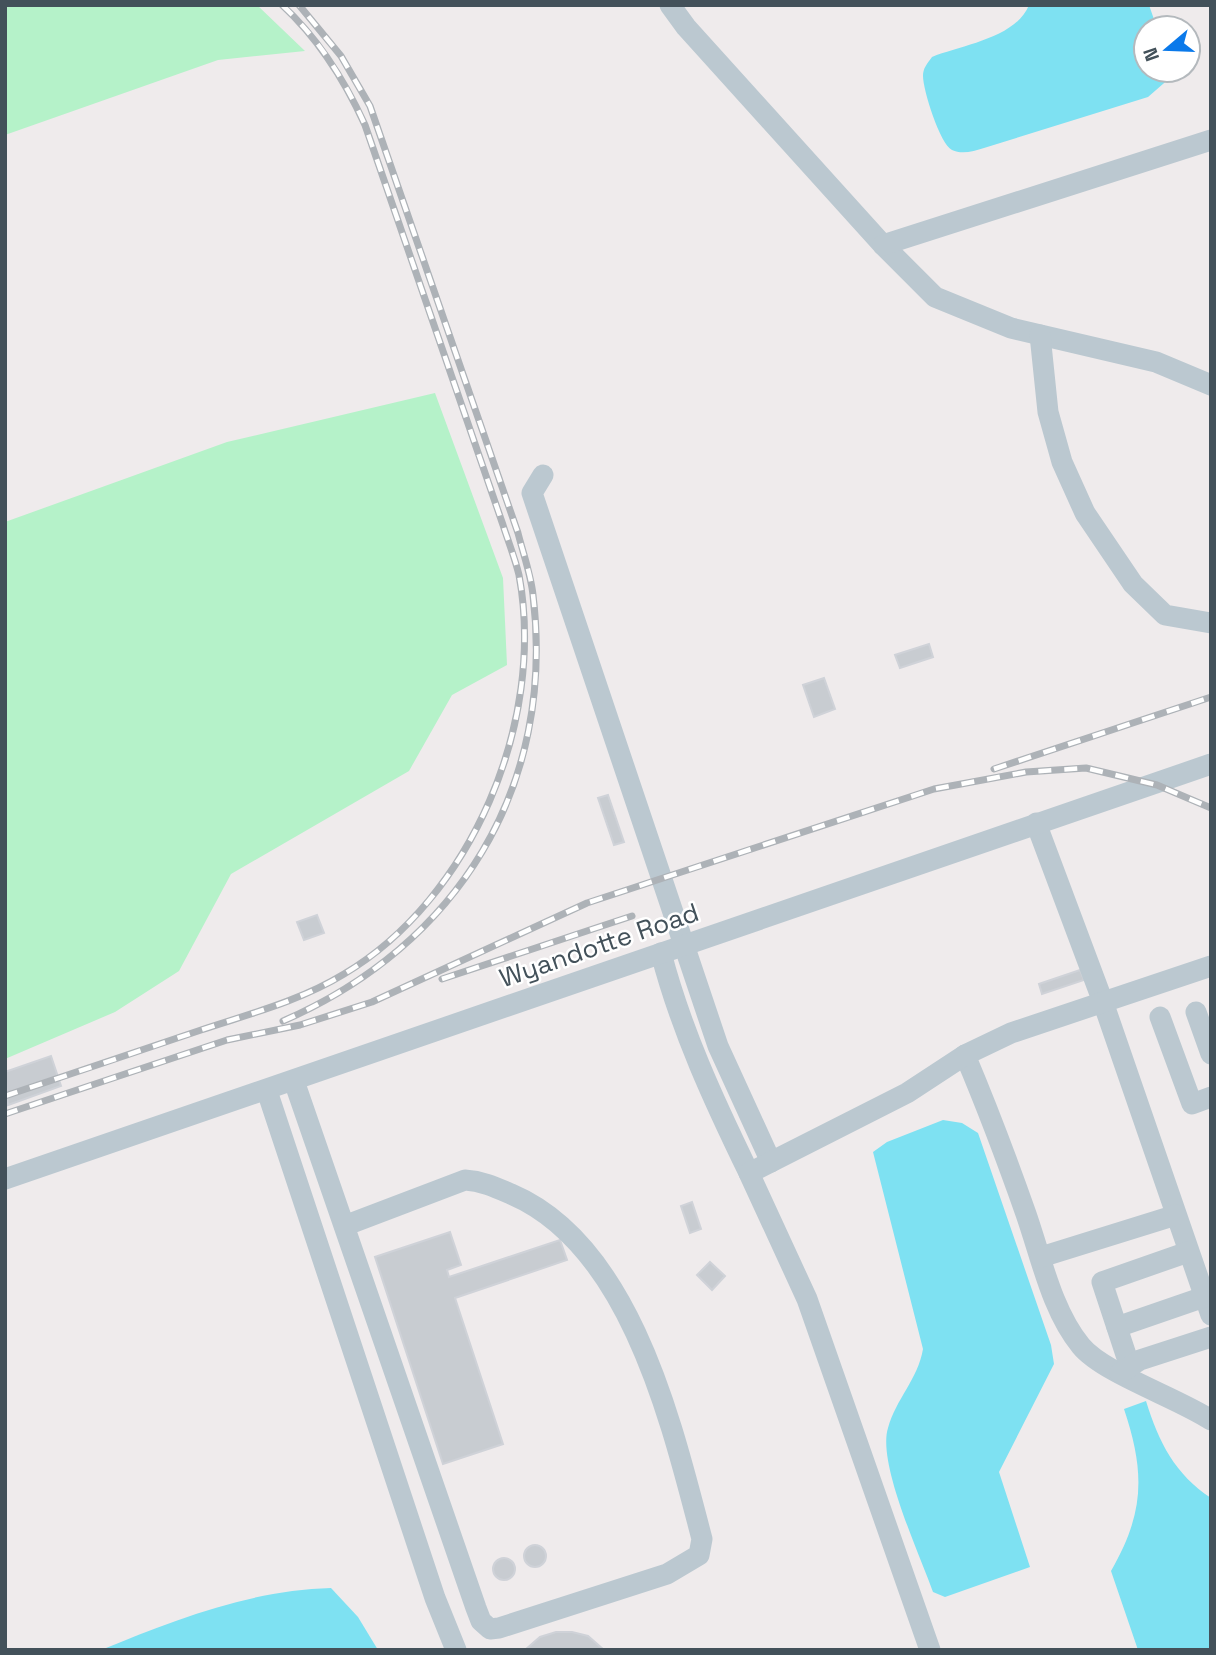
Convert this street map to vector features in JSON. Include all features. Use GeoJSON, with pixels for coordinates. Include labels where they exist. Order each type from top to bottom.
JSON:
{"type":"FeatureCollection","features":[{"type":"Feature","properties":{"kind":"street"},"geometry":{"type":"LineString","coordinates":[[670,5],[686,27],[883,245],[935,298],[1011,328],[1156,362],[1211,385]]}},
{"type":"Feature","properties":{"kind":"street"},"geometry":{"type":"LineString","coordinates":[[883,245],[1211,140]]}},
{"type":"Feature","properties":{"kind":"street"},"geometry":{"type":"LineString","coordinates":[[1040,335],[1048,412],[1062,462],[1085,513],[1133,584],[1165,615],[1211,623]]}},
{"type":"Feature","properties":{"kind":"street"},"geometry":{"type":"LineString","coordinates":[[543,475],[532,493],[718,1046],[771,1162]]}},
{"type":"Feature","properties":{"kind":"street","name":"Wyandotte Road"},"geometry":{"type":"LineString","coordinates":[[5,1179],[1211,764]]}},
{"type":"Feature","properties":{"kind":"street"},"geometry":{"type":"LineString","coordinates":[[1036,823],[1103,1002],[1208,1306],[1117,1327]]}},
{"type":"Feature","properties":{"kind":"street"},"geometry":{"type":"LineString","coordinates":[[661,953],[673,998],[707,1087],[807,1299],[930,1650]]}},
{"type":"Feature","properties":{"kind":"street"},"geometry":{"type":"LineString","coordinates":[[749,1173],[907,1093],[965,1055],[1011,1033],[1211,966]]}},
{"type":"Feature","properties":{"kind":"street"},"geometry":{"type":"LineString","coordinates":[[1196,1012],[1211,1054]]}},
{"type":"Feature","properties":{"kind":"street"},"geometry":{"type":"LineString","coordinates":[[1160,1017],[1192,1104],[1211,1097]]}},
{"type":"Feature","properties":{"kind":"street"},"geometry":{"type":"LineString","coordinates":[[965,1055],[1001,1142],[1057,1303],[1082,1348],[1211,1420]]}},
{"type":"Feature","properties":{"kind":"street"},"geometry":{"type":"LineString","coordinates":[[294,1081],[344,1226],[481,1621],[490,1629],[499,1628],[667,1574],[699,1555],[702,1539],[669,1415],[642,1345],[587,1252],[566,1229],[531,1203],[481,1181],[465,1180],[344,1226]]}},
{"type":"Feature","properties":{"kind":"street"},"geometry":{"type":"LineString","coordinates":[[267,1091],[435,1598],[456,1650]]}},
{"type":"Feature","properties":{"kind":"street"},"geometry":{"type":"LineString","coordinates":[[1041,1257],[1176,1215]]}},
{"type":"Feature","properties":{"kind":"street"},"geometry":{"type":"LineString","coordinates":[[1125,1370],[1117,1327],[1102,1282],[1188,1252]]}},
{"type":"Feature","properties":{"kind":"street"},"geometry":{"type":"LineString","coordinates":[[1125,1370],[1211,1337]]}},
{"type":"Feature","properties":{"kind":"green space"},"geometry":{"type":"Polygon","coordinates":[[[5,5],[257,5],[305,51],[218,60],[5,135],[5,5]]]}},
{"type":"Feature","properties":{"kind":"green space"},"geometry":{"type":"Polygon","coordinates":[[[435,393],[503,578],[507,665],[452,695],[409,771],[231,874],[179,971],[115,1012],[5,1059],[5,522],[227,442],[435,393]]]}},
{"type":"Feature","properties":{"kind":"water"},"geometry":{"type":"Polygon","coordinates":[[[1029,5],[1149,5],[1152,14],[1132,14],[1132,84],[1163,84],[1148,97],[976,150],[952,150],[942,138],[929,104],[923,76],[926,66],[932,57],[1001,33],[1022,16],[1029,5]]]}},
{"type":"Feature","properties":{"kind":"water"},"geometry":{"type":"Polygon","coordinates":[[[943,1120],[962,1123],[978,1133],[1051,1345],[1054,1364],[999,1472],[1030,1567],[945,1597],[933,1592],[894,1486],[889,1463],[886,1444],[888,1428],[917,1370],[923,1349],[873,1152],[887,1142],[943,1120]]]}},
{"type":"Feature","properties":{"kind":"water"},"geometry":{"type":"Polygon","coordinates":[[[1146,1401],[1163,1444],[1178,1468],[1211,1498],[1211,1650],[1138,1650],[1111,1571],[1130,1530],[1138,1492],[1136,1453],[1124,1409],[1146,1401]]]}},
{"type":"Feature","properties":{"kind":"water"},"geometry":{"type":"Polygon","coordinates":[[[331,1588],[358,1617],[378,1650],[101,1650],[156,1628],[242,1601],[272,1594],[331,1588]]]}},
{"type":"Feature","properties":{"kind":"building"},"geometry":{"type":"Polygon","coordinates":[[[929,644],[933,657],[900,668],[895,655],[929,644]]]}},
{"type":"Feature","properties":{"kind":"building"},"geometry":{"type":"Polygon","coordinates":[[[824,678],[835,709],[814,717],[803,685],[824,678]]]}},
{"type":"Feature","properties":{"kind":"building"},"geometry":{"type":"Polygon","coordinates":[[[608,795],[624,842],[614,845],[598,798],[608,795]]]}},
{"type":"Feature","properties":{"kind":"building"},"geometry":{"type":"Polygon","coordinates":[[[317,915],[324,933],[304,940],[297,922],[317,915]]]}},
{"type":"Feature","properties":{"kind":"building"},"geometry":{"type":"Polygon","coordinates":[[[1080,970],[1084,980],[1042,994],[1039,984],[1080,970]]]}},
{"type":"Feature","properties":{"kind":"building"},"geometry":{"type":"Polygon","coordinates":[[[51,1056],[61,1086],[8,1105],[5,1072],[51,1056]]]}},
{"type":"Feature","properties":{"kind":"building"},"geometry":{"type":"Polygon","coordinates":[[[692,1202],[701,1229],[690,1233],[681,1206],[692,1202]]]}},
{"type":"Feature","properties":{"kind":"building"},"geometry":{"type":"Polygon","coordinates":[[[450,1232],[461,1265],[447,1270],[449,1277],[560,1240],[567,1260],[455,1298],[503,1444],[443,1464],[375,1257],[450,1232]]]}},
{"type":"Feature","properties":{"kind":"building"},"geometry":{"type":"Polygon","coordinates":[[[710,1262],[725,1276],[712,1290],[697,1275],[710,1262]]]}},
{"type":"Feature","properties":{"kind":"building"},"geometry":{"type":"Polygon","coordinates":[[[535,1545],[543,1548],[546,1556],[543,1564],[535,1567],[527,1564],[524,1556],[527,1548],[535,1545]]]}},
{"type":"Feature","properties":{"kind":"building"},"geometry":{"type":"Polygon","coordinates":[[[504,1558],[512,1561],[515,1569],[512,1577],[504,1580],[496,1577],[493,1569],[496,1561],[504,1558]]]}},
{"type":"Feature","properties":{"kind":"building"},"geometry":{"type":"Polygon","coordinates":[[[556,1632],[588,1636],[604,1650],[525,1650],[540,1637],[556,1632]]]}},
{"type":"Feature","properties":{"kind":"railway"},"geometry":{"type":"LineString","coordinates":[[5,1096],[274,1006],[310,992],[344,974],[389,941],[429,900],[463,853],[490,801],[509,745],[521,688],[524,631],[516,562],[365,125],[330,61],[308,32],[282,5]]}},
{"type":"Feature","properties":{"kind":"railway"},"geometry":{"type":"LineString","coordinates":[[283,1021],[345,989],[399,949],[445,903],[482,852],[510,794],[528,732],[536,665],[532,587],[518,533],[370,106],[341,56],[299,5]]}},
{"type":"Feature","properties":{"kind":"railway"},"geometry":{"type":"LineString","coordinates":[[994,769],[1211,697]]}},
{"type":"Feature","properties":{"kind":"railway"},"geometry":{"type":"LineString","coordinates":[[5,1114],[227,1040],[300,1025],[372,1002],[587,903],[934,789],[1026,772],[1086,768],[1157,785],[1211,808]]}},
{"type":"Feature","properties":{"kind":"railway"},"geometry":{"type":"LineString","coordinates":[[442,979],[632,916]]}}]}
